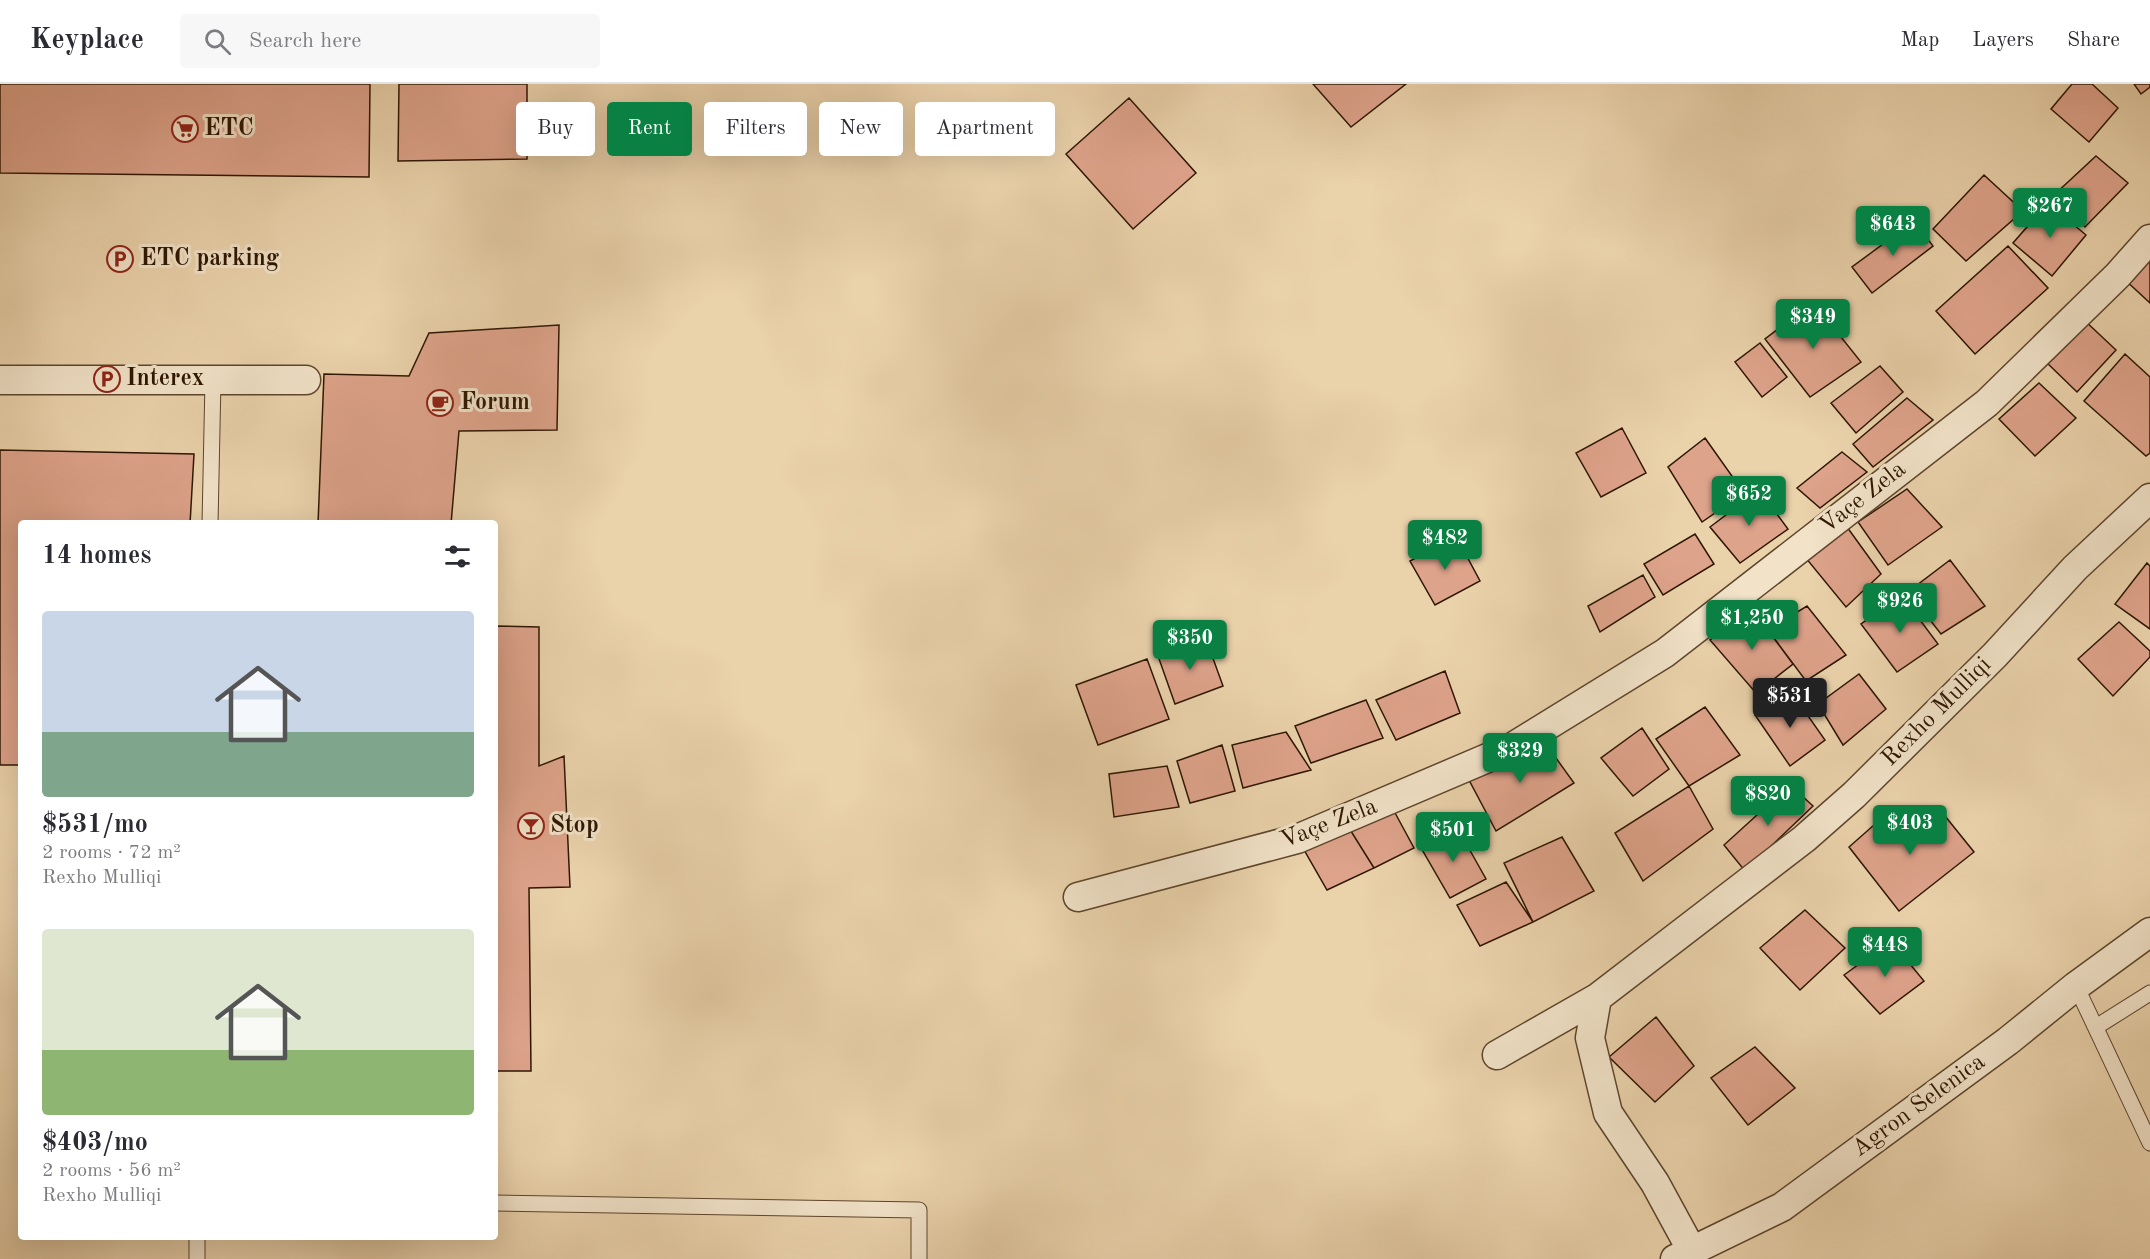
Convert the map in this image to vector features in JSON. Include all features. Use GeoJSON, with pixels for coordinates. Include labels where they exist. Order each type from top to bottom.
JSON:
{"type":"FeatureCollection","features":[{"type":"Feature","properties":{"kind":"street","name":"Vaçe Zela"},"geometry":{"type":"LineString","coordinates":[[1078,897],[1297,840],[1520,742],[1665,653],[1987,403],[2118,275],[2150,239]]}},
{"type":"Feature","properties":{"kind":"street"},"geometry":{"type":"LineString","coordinates":[[0,380],[306,380]]}},
{"type":"Feature","properties":{"kind":"street","name":"Rexho Mulliqi"},"geometry":{"type":"LineString","coordinates":[[1497,1055],[1596,998],[1804,840],[1854,795],[1995,655],[2075,568],[2150,498]]}},
{"type":"Feature","properties":{"kind":"street","name":"Agron Selenica"},"geometry":{"type":"LineString","coordinates":[[1684,1255],[1782,1207],[2008,1041],[2076,986],[2150,932]]}},
{"type":"Feature","properties":{"kind":"street"},"geometry":{"type":"LineString","coordinates":[[1596,998],[1590,1038],[1608,1113],[1655,1183],[1684,1255]]}},
{"type":"Feature","properties":{"kind":"lane"},"geometry":{"type":"LineString","coordinates":[[210,520],[213,380]]}},
{"type":"Feature","properties":{"kind":"lane"},"geometry":{"type":"LineString","coordinates":[[2076,986],[2150,1143]]}},
{"type":"Feature","properties":{"kind":"lane"},"geometry":{"type":"LineString","coordinates":[[2096,1027],[2150,993]]}},
{"type":"Feature","properties":{"kind":"lane"},"geometry":{"type":"LineString","coordinates":[[498,1203],[919,1210],[919,1259]]}},
{"type":"Feature","properties":{"kind":"lane"},"geometry":{"type":"LineString","coordinates":[[197,1240],[197,1259]]}},
{"type":"Feature","properties":{"kind":"building","name":"ETC"},"geometry":{"type":"Polygon","coordinates":[[[0,84],[370,84],[369,177],[0,173],[0,84]]]}},
{"type":"Feature","properties":{"kind":"building"},"geometry":{"type":"Polygon","coordinates":[[[399,84],[527,84],[527,102],[516,102],[516,156],[527,156],[527,159],[398,161],[399,84]]]}},
{"type":"Feature","properties":{"kind":"building"},"geometry":{"type":"Polygon","coordinates":[[[1313,84],[1406,84],[1351,127],[1313,84]]]}},
{"type":"Feature","properties":{"kind":"building"},"geometry":{"type":"Polygon","coordinates":[[[2072,84],[2092,84],[2118,108],[2089,142],[2051,109],[2072,84]]]}},
{"type":"Feature","properties":{"kind":"building"},"geometry":{"type":"Polygon","coordinates":[[[2134,84],[2150,84],[2150,87],[2141,94],[2134,84]]]}},
{"type":"Feature","properties":{"kind":"building"},"geometry":{"type":"Polygon","coordinates":[[[1129,98],[1196,173],[1133,229],[1066,154],[1129,98]]]}},
{"type":"Feature","properties":{"kind":"building"},"geometry":{"type":"Polygon","coordinates":[[[2096,156],[2128,183],[2085,227],[2054,195],[2096,156]]]}},
{"type":"Feature","properties":{"kind":"building"},"geometry":{"type":"Polygon","coordinates":[[[1984,175],[2023,211],[1966,261],[1933,229],[1984,175]]]}},
{"type":"Feature","properties":{"kind":"building"},"geometry":{"type":"Polygon","coordinates":[[[2048,203],[2086,235],[2052,276],[2013,243],[2048,203]]]}},
{"type":"Feature","properties":{"kind":"building"},"geometry":{"type":"Polygon","coordinates":[[[1914,221],[1933,246],[1872,293],[1852,267],[1914,221]]]}},
{"type":"Feature","properties":{"kind":"building"},"geometry":{"type":"Polygon","coordinates":[[[2008,246],[2048,288],[1975,354],[1936,311],[2008,246]]]}},
{"type":"Feature","properties":{"kind":"building"},"geometry":{"type":"Polygon","coordinates":[[[2150,251],[2150,303],[2123,278],[2150,251]]]}},
{"type":"Feature","properties":{"kind":"building"},"geometry":{"type":"Polygon","coordinates":[[[1813,302],[1861,362],[1810,397],[1765,339],[1813,302]]]}},
{"type":"Feature","properties":{"kind":"building"},"geometry":{"type":"Polygon","coordinates":[[[2083,319],[2116,350],[2077,392],[2044,360],[2083,319]]]}},
{"type":"Feature","properties":{"kind":"building","name":"Forum"},"geometry":{"type":"Polygon","coordinates":[[[559,325],[557,430],[459,431],[451,520],[318,520],[324,374],[409,376],[429,333],[559,325]]]}},
{"type":"Feature","properties":{"kind":"building"},"geometry":{"type":"Polygon","coordinates":[[[1760,343],[1787,377],[1762,397],[1735,362],[1760,343]]]}},
{"type":"Feature","properties":{"kind":"building"},"geometry":{"type":"Polygon","coordinates":[[[2125,354],[2150,377],[2150,453],[2146,456],[2084,401],[2125,354]]]}},
{"type":"Feature","properties":{"kind":"building"},"geometry":{"type":"Polygon","coordinates":[[[1880,366],[1903,392],[1856,433],[1831,403],[1880,366]]]}},
{"type":"Feature","properties":{"kind":"building"},"geometry":{"type":"Polygon","coordinates":[[[2039,383],[2076,418],[2035,456],[1999,419],[2039,383]]]}},
{"type":"Feature","properties":{"kind":"building"},"geometry":{"type":"Polygon","coordinates":[[[1907,398],[1933,420],[1873,467],[1853,444],[1907,398]]]}},
{"type":"Feature","properties":{"kind":"building"},"geometry":{"type":"Polygon","coordinates":[[[1622,428],[1646,473],[1601,497],[1576,453],[1622,428]]]}},
{"type":"Feature","properties":{"kind":"building"},"geometry":{"type":"Polygon","coordinates":[[[1705,438],[1744,493],[1702,522],[1668,467],[1705,438]]]}},
{"type":"Feature","properties":{"kind":"building"},"geometry":{"type":"Polygon","coordinates":[[[0,450],[194,454],[190,520],[18,520],[18,765],[0,765],[0,450]]]}},
{"type":"Feature","properties":{"kind":"building"},"geometry":{"type":"Polygon","coordinates":[[[1842,452],[1867,472],[1820,508],[1797,488],[1842,452]]]}},
{"type":"Feature","properties":{"kind":"building"},"geometry":{"type":"Polygon","coordinates":[[[1907,489],[1942,527],[1888,565],[1858,522],[1907,489]]]}},
{"type":"Feature","properties":{"kind":"building"},"geometry":{"type":"Polygon","coordinates":[[[1759,490],[1788,529],[1740,563],[1710,527],[1759,490]]]}},
{"type":"Feature","properties":{"kind":"building"},"geometry":{"type":"Polygon","coordinates":[[[1847,527],[1881,574],[1846,607],[1805,557],[1847,527]]]}},
{"type":"Feature","properties":{"kind":"building"},"geometry":{"type":"Polygon","coordinates":[[[1695,534],[1714,564],[1663,595],[1644,564],[1695,534]]]}},
{"type":"Feature","properties":{"kind":"building"},"geometry":{"type":"Polygon","coordinates":[[[1456,536],[1480,581],[1435,605],[1410,561],[1456,536]]]}},
{"type":"Feature","properties":{"kind":"building"},"geometry":{"type":"Polygon","coordinates":[[[1950,560],[1985,606],[1941,634],[1908,592],[1950,560]]]}},
{"type":"Feature","properties":{"kind":"building"},"geometry":{"type":"Polygon","coordinates":[[[2147,563],[2150,566],[2150,629],[2115,604],[2147,563]]]}},
{"type":"Feature","properties":{"kind":"building"},"geometry":{"type":"Polygon","coordinates":[[[1643,575],[1655,597],[1600,632],[1588,606],[1643,575]]]}},
{"type":"Feature","properties":{"kind":"building"},"geometry":{"type":"Polygon","coordinates":[[[1902,596],[1938,644],[1897,672],[1861,624],[1902,596]]]}},
{"type":"Feature","properties":{"kind":"building"},"geometry":{"type":"Polygon","coordinates":[[[1807,606],[1846,655],[1806,681],[1768,630],[1807,606]]]}},
{"type":"Feature","properties":{"kind":"building"},"geometry":{"type":"Polygon","coordinates":[[[1753,610],[1793,664],[1756,693],[1710,640],[1753,610]]]}},
{"type":"Feature","properties":{"kind":"building"},"geometry":{"type":"Polygon","coordinates":[[[2119,622],[2150,651],[2150,657],[2113,696],[2078,659],[2119,622]]]}},
{"type":"Feature","properties":{"kind":"building","name":"Stop"},"geometry":{"type":"Polygon","coordinates":[[[498,626],[539,627],[539,766],[564,756],[570,887],[529,888],[531,1071],[498,1071],[498,626]]]}},
{"type":"Feature","properties":{"kind":"building"},"geometry":{"type":"Polygon","coordinates":[[[1206,639],[1223,686],[1175,704],[1158,656],[1206,639]]]}},
{"type":"Feature","properties":{"kind":"building"},"geometry":{"type":"Polygon","coordinates":[[[1147,659],[1169,719],[1098,745],[1076,685],[1147,659]]]}},
{"type":"Feature","properties":{"kind":"building"},"geometry":{"type":"Polygon","coordinates":[[[1445,671],[1460,713],[1396,740],[1376,700],[1445,671]]]}},
{"type":"Feature","properties":{"kind":"building"},"geometry":{"type":"Polygon","coordinates":[[[1859,674],[1886,709],[1843,745],[1818,704],[1859,674]]]}},
{"type":"Feature","properties":{"kind":"building"},"geometry":{"type":"Polygon","coordinates":[[[1792,693],[1825,740],[1790,766],[1755,715],[1792,693]]]}},
{"type":"Feature","properties":{"kind":"building"},"geometry":{"type":"Polygon","coordinates":[[[1366,700],[1383,738],[1311,763],[1295,726],[1366,700]]]}},
{"type":"Feature","properties":{"kind":"building"},"geometry":{"type":"Polygon","coordinates":[[[1705,707],[1740,755],[1689,786],[1656,739],[1705,707]]]}},
{"type":"Feature","properties":{"kind":"building"},"geometry":{"type":"Polygon","coordinates":[[[1642,728],[1669,769],[1633,796],[1601,758],[1642,728]]]}},
{"type":"Feature","properties":{"kind":"building"},"geometry":{"type":"Polygon","coordinates":[[[1286,732],[1311,770],[1243,788],[1232,745],[1286,732]]]}},
{"type":"Feature","properties":{"kind":"building"},"geometry":{"type":"Polygon","coordinates":[[[1543,740],[1574,783],[1496,831],[1469,780],[1543,740]]]}},
{"type":"Feature","properties":{"kind":"building"},"geometry":{"type":"Polygon","coordinates":[[[1222,745],[1235,791],[1190,803],[1177,761],[1222,745]]]}},
{"type":"Feature","properties":{"kind":"building"},"geometry":{"type":"Polygon","coordinates":[[[1167,766],[1179,807],[1114,817],[1109,774],[1167,766]]]}},
{"type":"Feature","properties":{"kind":"building"},"geometry":{"type":"Polygon","coordinates":[[[1790,785],[1813,806],[1745,871],[1724,845],[1790,785]]]}},
{"type":"Feature","properties":{"kind":"building"},"geometry":{"type":"Polygon","coordinates":[[[1689,786],[1713,829],[1643,881],[1615,833],[1689,786]]]}},
{"type":"Feature","properties":{"kind":"building"},"geometry":{"type":"Polygon","coordinates":[[[1891,810],[1909,834],[1941,811],[1974,852],[1899,911],[1849,847],[1891,810]]]}},
{"type":"Feature","properties":{"kind":"building"},"geometry":{"type":"Polygon","coordinates":[[[1394,811],[1414,848],[1374,868],[1349,828],[1394,811]]]}},
{"type":"Feature","properties":{"kind":"building"},"geometry":{"type":"Polygon","coordinates":[[[1349,828],[1374,868],[1327,890],[1303,848],[1349,828]]]}},
{"type":"Feature","properties":{"kind":"building"},"geometry":{"type":"Polygon","coordinates":[[[1458,829],[1486,879],[1450,898],[1420,846],[1458,829]]]}},
{"type":"Feature","properties":{"kind":"building"},"geometry":{"type":"Polygon","coordinates":[[[1562,837],[1594,891],[1533,922],[1504,863],[1562,837]]]}},
{"type":"Feature","properties":{"kind":"building"},"geometry":{"type":"Polygon","coordinates":[[[1506,882],[1533,922],[1480,946],[1457,905],[1506,882]]]}},
{"type":"Feature","properties":{"kind":"building"},"geometry":{"type":"Polygon","coordinates":[[[1805,910],[1845,948],[1800,990],[1760,948],[1805,910]]]}},
{"type":"Feature","properties":{"kind":"building"},"geometry":{"type":"Polygon","coordinates":[[[1891,941],[1924,981],[1880,1014],[1844,975],[1891,941]]]}},
{"type":"Feature","properties":{"kind":"building"},"geometry":{"type":"Polygon","coordinates":[[[1656,1017],[1694,1066],[1655,1102],[1609,1057],[1656,1017]]]}},
{"type":"Feature","properties":{"kind":"building"},"geometry":{"type":"Polygon","coordinates":[[[1755,1047],[1795,1088],[1748,1125],[1711,1078],[1755,1047]]]}},
{"type":"Feature","properties":{"kind":"place","name":"ETC"},"geometry":{"type":"Point","coordinates":[185,129]}},
{"type":"Feature","properties":{"kind":"place","name":"ETC parking"},"geometry":{"type":"Point","coordinates":[120,259]}},
{"type":"Feature","properties":{"kind":"place","name":"Interex"},"geometry":{"type":"Point","coordinates":[107,379]}},
{"type":"Feature","properties":{"kind":"place","name":"Forum"},"geometry":{"type":"Point","coordinates":[440,403]}},
{"type":"Feature","properties":{"kind":"place","name":"Stop"},"geometry":{"type":"Point","coordinates":[531,826]}}]}
